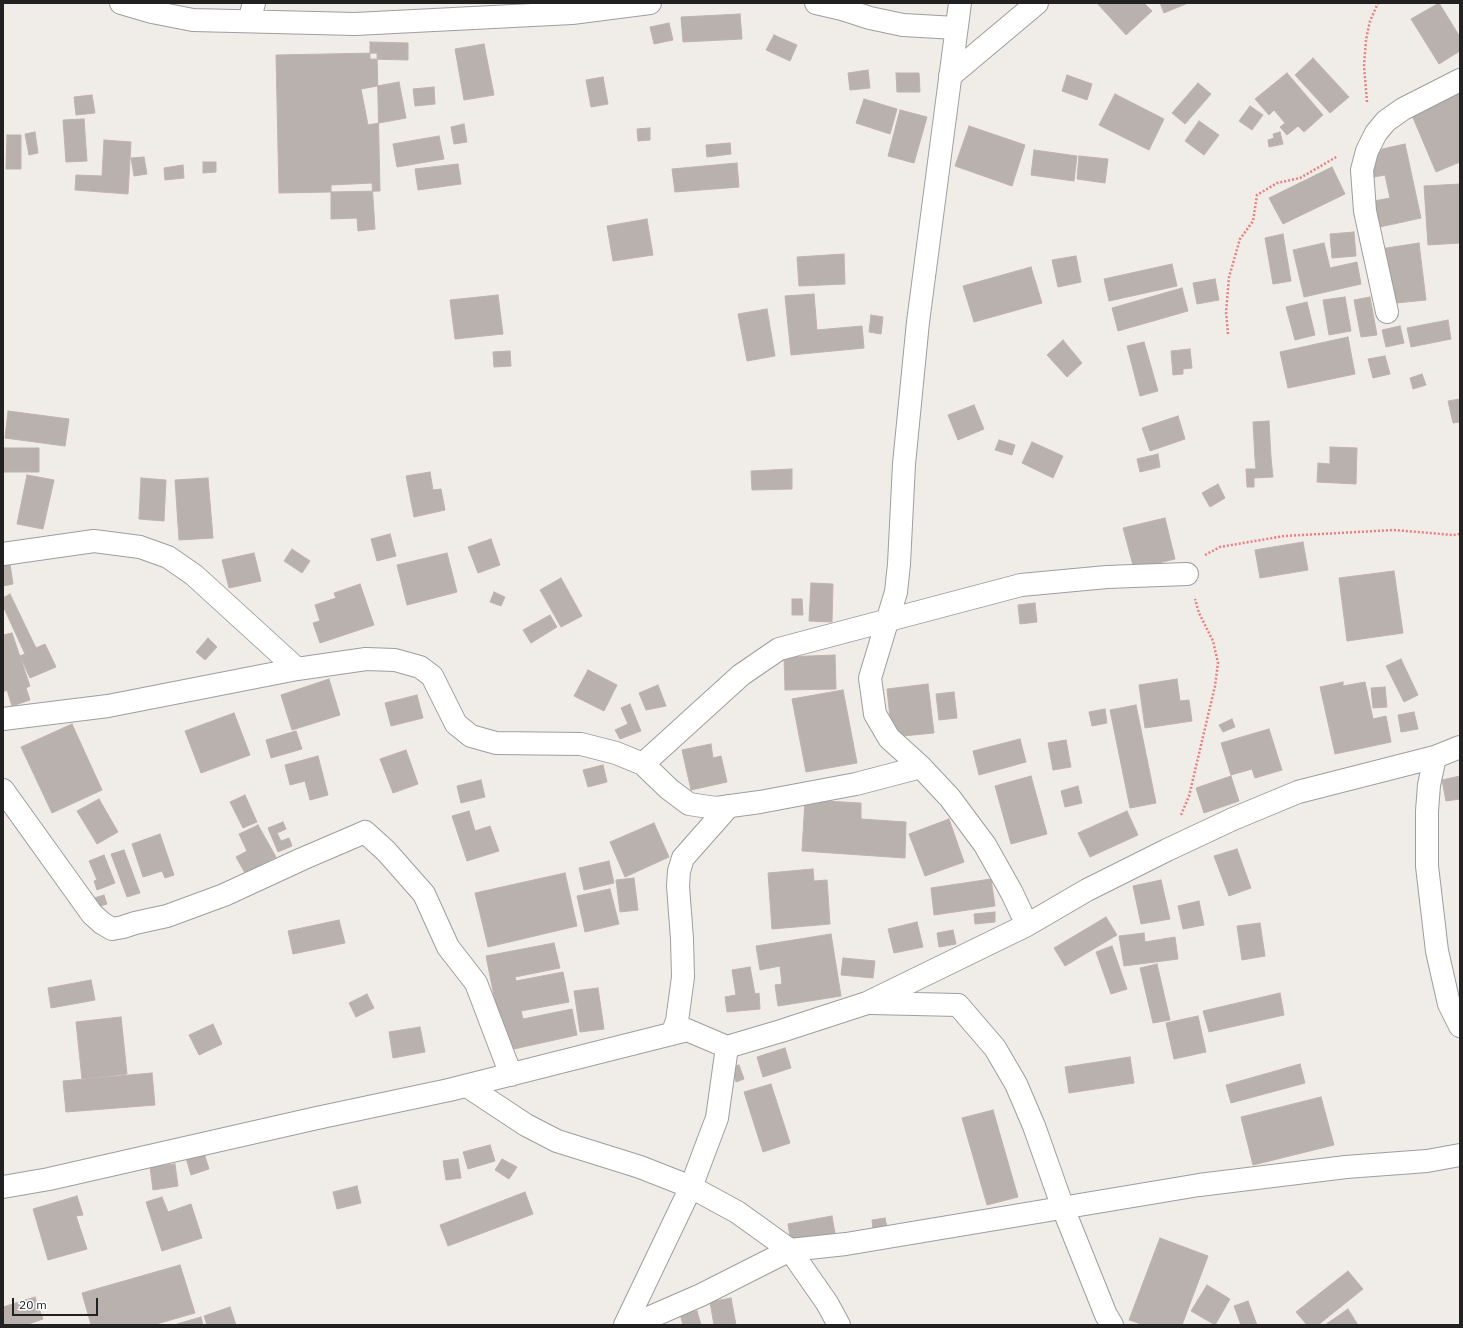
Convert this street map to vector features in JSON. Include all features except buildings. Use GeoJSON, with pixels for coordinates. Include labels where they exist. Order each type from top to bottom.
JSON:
{"type":"FeatureCollection","features":[{"type":"Feature","properties":{"kind":"street"},"geometry":{"type":"LineString","coordinates":[[121,3],[152,12],[193,20],[251,12],[355,24],[490,10],[572,13],[650,3]]}},
{"type":"Feature","properties":{"kind":"street"},"geometry":{"type":"LineString","coordinates":[[816,3],[870,18],[903,25],[956,28]]}},
{"type":"Feature","properties":{"kind":"street"},"geometry":{"type":"LineString","coordinates":[[960,3],[918,322],[904,464],[899,564],[896,592],[870,678],[875,714],[889,738],[921,766],[950,798],[985,845],[1012,893],[1027,925]]}},
{"type":"Feature","properties":{"kind":"street"},"geometry":{"type":"LineString","coordinates":[[950,76],[1037,3]]}},
{"type":"Feature","properties":{"kind":"street"},"geometry":{"type":"LineString","coordinates":[[1387,312],[1365,211],[1362,170],[1367,151],[1376,133],[1386,121],[1403,109],[1460,80]]}},
{"type":"Feature","properties":{"kind":"street"},"geometry":{"type":"LineString","coordinates":[[3,554],[94,541],[140,547],[168,557],[194,575],[297,669]]}},
{"type":"Feature","properties":{"kind":"street"},"geometry":{"type":"LineString","coordinates":[[642,764],[741,675],[779,649],[1021,585],[1107,577],[1187,574]]}},
{"type":"Feature","properties":{"kind":"street"},"geometry":{"type":"LineString","coordinates":[[3,719],[108,706],[297,669],[366,659],[395,660],[420,667],[432,676],[456,724],[471,736],[496,743],[581,744],[616,753],[642,764],[669,789],[689,804],[716,808],[729,806],[856,784],[921,766]]}},
{"type":"Feature","properties":{"kind":"street"},"geometry":{"type":"LineString","coordinates":[[3,1187],[49,1179],[310,1119],[467,1086],[687,1030],[727,1047],[868,1003],[1027,925],[1087,890],[1167,850],[1233,819],[1298,792],[1435,757],[1460,747]]}},
{"type":"Feature","properties":{"kind":"street"},"geometry":{"type":"LineString","coordinates":[[1435,757],[1429,785],[1428,798],[1427,866],[1437,951],[1449,1004],[1460,1026]]}},
{"type":"Feature","properties":{"kind":"street"},"geometry":{"type":"LineString","coordinates":[[3,790],[92,914],[112,929],[167,916],[224,895],[365,832],[386,851],[424,894],[448,946],[476,983],[511,1075]]}},
{"type":"Feature","properties":{"kind":"street"},"geometry":{"type":"LineString","coordinates":[[672,1034],[677,1021],[683,977],[678,871],[683,858],[729,806]]}},
{"type":"Feature","properties":{"kind":"street"},"geometry":{"type":"LineString","coordinates":[[868,1003],[958,1005],[995,1048],[1016,1084],[1034,1126],[1063,1208],[1106,1315],[1112,1325]]}},
{"type":"Feature","properties":{"kind":"street"},"geometry":{"type":"LineString","coordinates":[[625,1325],[691,1187],[717,1118],[727,1047]]}},
{"type":"Feature","properties":{"kind":"street"},"geometry":{"type":"LineString","coordinates":[[467,1086],[526,1125],[557,1141],[640,1167],[691,1187],[738,1212],[790,1250],[827,1303],[838,1325]]}},
{"type":"Feature","properties":{"kind":"street"},"geometry":{"type":"LineString","coordinates":[[632,1325],[701,1296],[790,1250],[846,1244],[1199,1185],[1346,1167],[1427,1162],[1460,1155]]}},
{"type":"Feature","properties":{"kind":"path"},"geometry":{"type":"LineString","coordinates":[[1367,103],[1364,66],[1366,40],[1370,21],[1378,3]]}},
{"type":"Feature","properties":{"kind":"path"},"geometry":{"type":"LineString","coordinates":[[1228,334],[1226,312],[1229,277],[1240,239],[1254,221],[1257,195],[1277,183],[1300,178],[1344,153]]}},
{"type":"Feature","properties":{"kind":"path"},"geometry":{"type":"LineString","coordinates":[[1167,850],[1189,796],[1215,686],[1218,663],[1213,641],[1199,613],[1187,574],[1193,572],[1201,558],[1220,547],[1284,536],[1394,530],[1453,535],[1460,534]]}}]}
